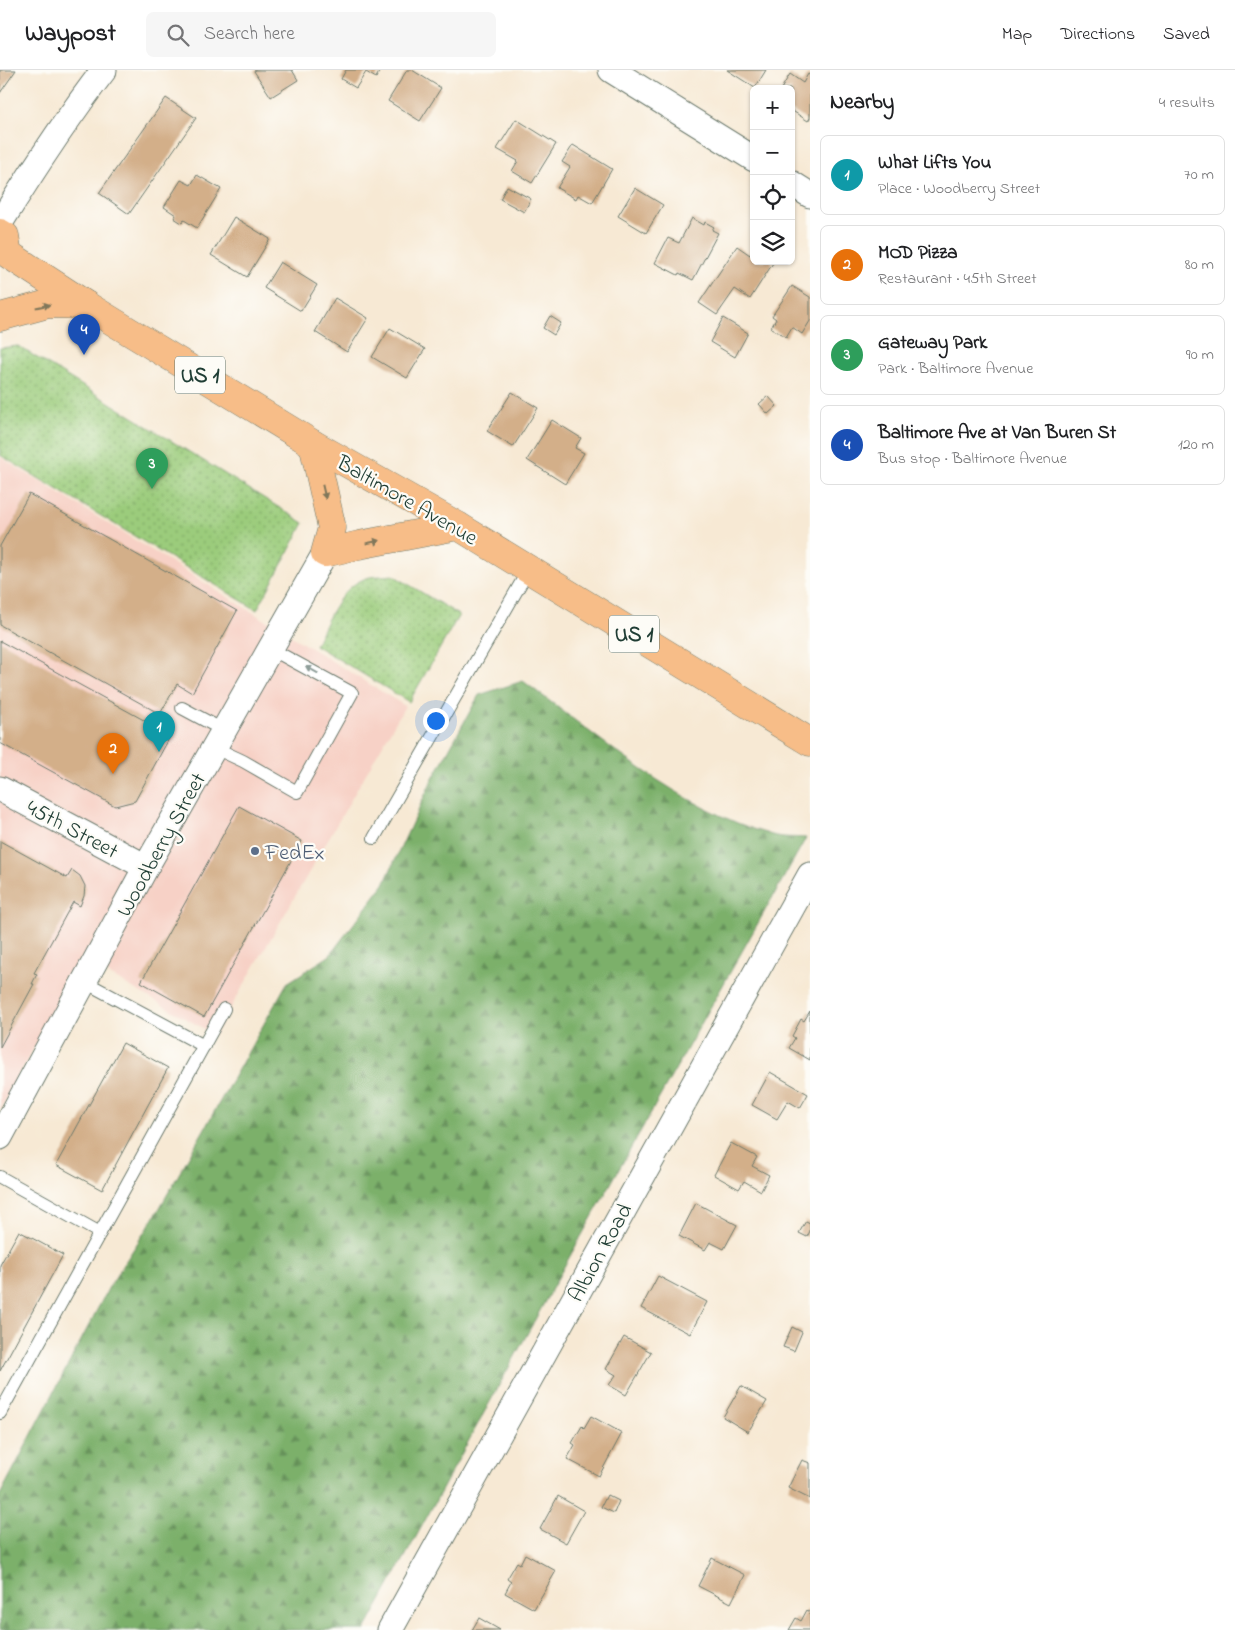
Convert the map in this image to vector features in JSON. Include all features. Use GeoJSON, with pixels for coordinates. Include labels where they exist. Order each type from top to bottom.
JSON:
{"type":"FeatureCollection","features":[{"type":"Feature","properties":{"kind":"main road","name":"Baltimore Avenue"},"geometry":{"type":"LineString","coordinates":[[3,248],[86,305],[313,444],[458,526],[810,742]]}},
{"type":"Feature","properties":{"kind":"main road"},"geometry":{"type":"LineString","coordinates":[[0,317],[48,304],[86,305]]}},
{"type":"Feature","properties":{"kind":"main road"},"geometry":{"type":"LineString","coordinates":[[313,444],[332,528],[325,553],[458,526]]}},
{"type":"Feature","properties":{"kind":"street"},"geometry":{"type":"LineString","coordinates":[[0,223],[48,146],[79,101],[104,70]]}},
{"type":"Feature","properties":{"kind":"street"},"geometry":{"type":"LineString","coordinates":[[611,70],[750,157]]}},
{"type":"Feature","properties":{"kind":"street"},"geometry":{"type":"LineString","coordinates":[[795,186],[810,195]]}},
{"type":"Feature","properties":{"kind":"street","name":"Woodberry Street"},"geometry":{"type":"LineString","coordinates":[[0,1137],[146,867],[325,553]]}},
{"type":"Feature","properties":{"kind":"street","name":"45th Street"},"geometry":{"type":"LineString","coordinates":[[0,789],[146,867]]}},
{"type":"Feature","properties":{"kind":"street","name":"Albion Road"},"geometry":{"type":"LineString","coordinates":[[390,1630],[810,875]]}},
{"type":"Feature","properties":{"kind":"lane"},"geometry":{"type":"LineString","coordinates":[[374,838],[529,569]]}},
{"type":"Feature","properties":{"kind":"lane"},"geometry":{"type":"LineString","coordinates":[[182,708],[243,761],[297,792],[352,693],[271,649]]}},
{"type":"Feature","properties":{"kind":"lane"},"geometry":{"type":"LineString","coordinates":[[84,982],[204,1046]]}},
{"type":"Feature","properties":{"kind":"lane"},"geometry":{"type":"LineString","coordinates":[[0,1413],[224,1009]]}},
{"type":"Feature","properties":{"kind":"lane"},"geometry":{"type":"LineString","coordinates":[[0,1177],[100,1233]]}},
{"type":"Feature","properties":{"kind":"shaded area"},"geometry":{"type":"Polygon","coordinates":[[[0,457],[405,706],[215,1035],[82,959],[0,1110],[0,457]]]}},
{"type":"Feature","properties":{"kind":"green space"},"geometry":{"type":"Polygon","coordinates":[[[18,346],[304,523],[257,610],[0,455],[0,348],[18,346]]]}},
{"type":"Feature","properties":{"kind":"green space"},"geometry":{"type":"Polygon","coordinates":[[[393,575],[459,615],[409,702],[315,645],[336,605],[350,587],[370,577],[393,575]]]}},
{"type":"Feature","properties":{"kind":"green space"},"geometry":{"type":"Polygon","coordinates":[[[523,681],[642,769],[673,790],[705,808],[738,823],[772,835],[806,838],[565,1265],[365,1630],[0,1630],[0,1495],[109,1287],[158,1211],[287,983],[329,956],[384,884],[430,784],[479,695],[523,681]]]}},
{"type":"Feature","properties":{"kind":"building"},"geometry":{"type":"Polygon","coordinates":[[[0,70],[16,70],[0,93],[0,70]]]}},
{"type":"Feature","properties":{"kind":"building"},"geometry":{"type":"Polygon","coordinates":[[[292,70],[298,80],[271,97],[254,71],[292,70]]]}},
{"type":"Feature","properties":{"kind":"building"},"geometry":{"type":"Polygon","coordinates":[[[346,70],[380,70],[376,78],[366,72],[356,88],[341,79],[346,70]]]}},
{"type":"Feature","properties":{"kind":"building"},"geometry":{"type":"Polygon","coordinates":[[[407,70],[412,70],[441,88],[420,121],[388,101],[407,70]]]}},
{"type":"Feature","properties":{"kind":"building"},"geometry":{"type":"Polygon","coordinates":[[[727,70],[766,70],[757,85],[750,85],[727,70]]]}},
{"type":"Feature","properties":{"kind":"building"},"geometry":{"type":"Polygon","coordinates":[[[790,74],[803,83],[808,74],[810,75],[810,118],[808,121],[795,113],[795,85],[783,85],[790,74]]]}},
{"type":"Feature","properties":{"kind":"building"},"geometry":{"type":"Polygon","coordinates":[[[166,98],[196,118],[129,214],[99,193],[166,98]]]}},
{"type":"Feature","properties":{"kind":"building"},"geometry":{"type":"Polygon","coordinates":[[[516,119],[556,144],[532,183],[512,171],[518,161],[497,149],[516,119]]]}},
{"type":"Feature","properties":{"kind":"building"},"geometry":{"type":"Polygon","coordinates":[[[573,145],[612,169],[592,203],[578,195],[576,199],[557,188],[570,167],[562,162],[573,145]]]}},
{"type":"Feature","properties":{"kind":"building"},"geometry":{"type":"Polygon","coordinates":[[[197,175],[221,189],[197,228],[184,220],[182,223],[174,218],[176,215],[164,207],[181,180],[191,185],[197,175]]]}},
{"type":"Feature","properties":{"kind":"building"},"geometry":{"type":"Polygon","coordinates":[[[507,186],[531,199],[524,212],[500,199],[507,186]]]}},
{"type":"Feature","properties":{"kind":"building"},"geometry":{"type":"Polygon","coordinates":[[[635,188],[663,205],[646,233],[618,216],[635,188]]]}},
{"type":"Feature","properties":{"kind":"building"},"geometry":{"type":"Polygon","coordinates":[[[234,217],[270,239],[247,277],[211,255],[234,217]]]}},
{"type":"Feature","properties":{"kind":"building"},"geometry":{"type":"Polygon","coordinates":[[[692,218],[704,225],[705,222],[714,227],[712,230],[718,233],[693,280],[679,273],[678,275],[655,263],[668,238],[679,243],[692,218]]]}},
{"type":"Feature","properties":{"kind":"building"},"geometry":{"type":"Polygon","coordinates":[[[737,246],[750,255],[750,265],[772,265],[750,299],[735,289],[717,315],[699,303],[737,246]]]}},
{"type":"Feature","properties":{"kind":"building"},"geometry":{"type":"Polygon","coordinates":[[[280,262],[317,285],[301,311],[264,288],[280,262]]]}},
{"type":"Feature","properties":{"kind":"building"},"geometry":{"type":"Polygon","coordinates":[[[792,286],[810,297],[810,321],[802,334],[792,327],[786,337],[771,328],[776,319],[772,316],[792,286]]]}},
{"type":"Feature","properties":{"kind":"building"},"geometry":{"type":"Polygon","coordinates":[[[335,298],[368,318],[347,352],[315,332],[335,298]]]}},
{"type":"Feature","properties":{"kind":"building"},"geometry":{"type":"Polygon","coordinates":[[[550,316],[561,323],[554,335],[543,328],[550,316]]]}},
{"type":"Feature","properties":{"kind":"building"},"geometry":{"type":"Polygon","coordinates":[[[723,318],[748,333],[735,357],[710,342],[723,318]]]}},
{"type":"Feature","properties":{"kind":"building"},"geometry":{"type":"Polygon","coordinates":[[[390,328],[425,349],[407,378],[372,357],[390,328]]]}},
{"type":"Feature","properties":{"kind":"building"},"geometry":{"type":"Polygon","coordinates":[[[512,392],[538,408],[513,447],[487,431],[512,392]]]}},
{"type":"Feature","properties":{"kind":"building"},"geometry":{"type":"Polygon","coordinates":[[[768,396],[777,406],[768,414],[759,404],[768,396]]]}},
{"type":"Feature","properties":{"kind":"building"},"geometry":{"type":"Polygon","coordinates":[[[552,420],[581,438],[575,448],[584,453],[565,484],[527,460],[552,420]]]}},
{"type":"Feature","properties":{"kind":"building"},"geometry":{"type":"Polygon","coordinates":[[[29,494],[237,611],[192,693],[177,684],[160,714],[0,625],[0,546],[29,494]]]}},
{"type":"Feature","properties":{"kind":"building"},"geometry":{"type":"Polygon","coordinates":[[[0,641],[171,735],[135,801],[115,806],[0,743],[0,641]]]}},
{"type":"Feature","properties":{"kind":"building"},"geometry":{"type":"Polygon","coordinates":[[[239,806],[302,841],[204,1017],[141,982],[239,806]]]}},
{"type":"Feature","properties":{"kind":"building"},"geometry":{"type":"Polygon","coordinates":[[[0,841],[67,878],[72,870],[80,876],[85,886],[80,906],[73,902],[34,973],[37,974],[32,984],[34,984],[0,1047],[0,841]]]}},
{"type":"Feature","properties":{"kind":"building"},"geometry":{"type":"Polygon","coordinates":[[[810,1011],[810,1060],[789,1048],[795,1038],[792,1036],[801,1019],[804,1021],[810,1011]]]}},
{"type":"Feature","properties":{"kind":"building"},"geometry":{"type":"Polygon","coordinates":[[[123,1043],[168,1068],[102,1190],[56,1165],[123,1043]]]}},
{"type":"Feature","properties":{"kind":"building"},"geometry":{"type":"Polygon","coordinates":[[[770,1072],[808,1094],[800,1108],[788,1101],[777,1119],[752,1105],[770,1072]]]}},
{"type":"Feature","properties":{"kind":"building"},"geometry":{"type":"Polygon","coordinates":[[[731,1143],[757,1157],[752,1166],[769,1175],[761,1191],[744,1181],[739,1189],[714,1175],[731,1143]]]}},
{"type":"Feature","properties":{"kind":"building"},"geometry":{"type":"Polygon","coordinates":[[[696,1203],[737,1225],[724,1249],[710,1242],[705,1250],[679,1236],[696,1203]]]}},
{"type":"Feature","properties":{"kind":"building"},"geometry":{"type":"Polygon","coordinates":[[[806,1221],[810,1223],[810,1231],[807,1237],[799,1233],[806,1221]]]}},
{"type":"Feature","properties":{"kind":"building"},"geometry":{"type":"Polygon","coordinates":[[[19,1231],[63,1255],[0,1371],[0,1265],[19,1231]]]}},
{"type":"Feature","properties":{"kind":"building"},"geometry":{"type":"Polygon","coordinates":[[[658,1276],[707,1302],[690,1334],[641,1308],[658,1276]]]}},
{"type":"Feature","properties":{"kind":"building"},"geometry":{"type":"Polygon","coordinates":[[[792,1327],[802,1332],[794,1351],[783,1347],[792,1327]]]}},
{"type":"Feature","properties":{"kind":"building"},"geometry":{"type":"Polygon","coordinates":[[[624,1337],[651,1352],[626,1395],[609,1385],[616,1375],[606,1369],[624,1337]]]}},
{"type":"Feature","properties":{"kind":"building"},"geometry":{"type":"Polygon","coordinates":[[[741,1386],[767,1401],[748,1432],[723,1417],[741,1386]]]}},
{"type":"Feature","properties":{"kind":"building"},"geometry":{"type":"Polygon","coordinates":[[[591,1416],[622,1433],[599,1476],[567,1459],[575,1445],[572,1443],[582,1426],[584,1428],[591,1416]]]}},
{"type":"Feature","properties":{"kind":"building"},"geometry":{"type":"Polygon","coordinates":[[[802,1460],[810,1463],[810,1499],[788,1488],[802,1460]]]}},
{"type":"Feature","properties":{"kind":"building"},"geometry":{"type":"Polygon","coordinates":[[[607,1495],[619,1501],[614,1513],[601,1507],[607,1495]]]}},
{"type":"Feature","properties":{"kind":"building"},"geometry":{"type":"Polygon","coordinates":[[[558,1496],[584,1511],[566,1543],[540,1529],[558,1496]]]}},
{"type":"Feature","properties":{"kind":"building"},"geometry":{"type":"Polygon","coordinates":[[[525,1554],[556,1571],[534,1609],[505,1593],[511,1582],[507,1579],[517,1562],[520,1564],[525,1554]]]}},
{"type":"Feature","properties":{"kind":"building"},"geometry":{"type":"Polygon","coordinates":[[[712,1558],[745,1575],[731,1603],[698,1586],[712,1558]]]}},
{"type":"Feature","properties":{"kind":"building"},"geometry":{"type":"Polygon","coordinates":[[[807,1610],[810,1612],[810,1630],[789,1630],[796,1618],[801,1621],[807,1610]]]}},
{"type":"Feature","properties":{"kind":"building"},"geometry":{"type":"Polygon","coordinates":[[[479,1618],[500,1630],[472,1630],[479,1618]]]}},
{"type":"Feature","properties":{"kind":"place","name":"Baltimore Ave at Van Buren St"},"geometry":{"type":"Point","coordinates":[84,355]}},
{"type":"Feature","properties":{"kind":"place","name":"Gateway Park"},"geometry":{"type":"Point","coordinates":[152,489]}},
{"type":"Feature","properties":{"kind":"place","name":"What Lifts You"},"geometry":{"type":"Point","coordinates":[159,752]}},
{"type":"Feature","properties":{"kind":"place","name":"MOD Pizza"},"geometry":{"type":"Point","coordinates":[113,774]}},
{"type":"Feature","properties":{"kind":"place","name":"FedEx"},"geometry":{"type":"Point","coordinates":[255,851]}}]}
